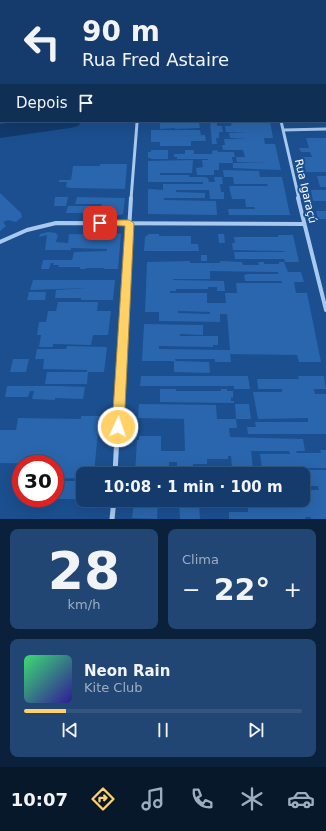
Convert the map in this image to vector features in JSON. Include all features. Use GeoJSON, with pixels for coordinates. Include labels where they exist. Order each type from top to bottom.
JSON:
{"type":"FeatureCollection","features":[{"type":"Feature","properties":{"kind":"street"},"geometry":{"type":"LineString","coordinates":[[0,0],[48,0]]}},
{"type":"Feature","properties":{"kind":"street","name":"Rua Igaraçú"},"geometry":{"type":"LineString","coordinates":[[281,122],[304,224],[326,310]]}},
{"type":"Feature","properties":{"kind":"street"},"geometry":{"type":"LineString","coordinates":[[115,467],[129,223],[137,123]]}},
{"type":"Feature","properties":{"kind":"street"},"geometry":{"type":"LineString","coordinates":[[283,130],[326,129]]}},
{"type":"Feature","properties":{"kind":"street"},"geometry":{"type":"LineString","coordinates":[[0,242],[23,230],[36,226],[56,224],[304,224]]}},
{"type":"Feature","properties":{"kind":"street"},"geometry":{"type":"LineString","coordinates":[[112,519],[113,507]]}},
{"type":"Feature","properties":{"kind":"building"},"geometry":{"type":"Polygon","coordinates":[[[160,122],[210,122],[199,123],[200,128],[160,129],[160,122]]]}},
{"type":"Feature","properties":{"kind":"building"},"geometry":{"type":"Polygon","coordinates":[[[210,122],[217,122],[217,126],[222,126],[223,132],[219,132],[219,138],[216,138],[217,144],[212,144],[210,122]]]}},
{"type":"Feature","properties":{"kind":"building"},"geometry":{"type":"Polygon","coordinates":[[[232,122],[270,122],[273,138],[264,138],[265,144],[275,144],[281,170],[233,168],[233,163],[267,163],[237,162],[236,157],[245,157],[243,150],[223,150],[222,145],[225,145],[224,139],[248,139],[230,138],[229,133],[248,133],[226,132],[225,126],[231,126],[232,122]]]}},
{"type":"Feature","properties":{"kind":"building"},"geometry":{"type":"Polygon","coordinates":[[[151,130],[200,130],[201,135],[173,136],[205,135],[206,141],[191,141],[191,146],[160,146],[160,142],[151,142],[151,130]]]}},
{"type":"Feature","properties":{"kind":"building"},"geometry":{"type":"Polygon","coordinates":[[[306,138],[326,138],[326,172],[306,172],[302,157],[312,157],[310,152],[301,152],[299,148],[309,148],[306,138]]]}},
{"type":"Feature","properties":{"kind":"building"},"geometry":{"type":"Polygon","coordinates":[[[151,150],[168,150],[168,159],[148,158],[148,152],[151,152],[151,150]]]}},
{"type":"Feature","properties":{"kind":"building"},"geometry":{"type":"Polygon","coordinates":[[[185,150],[194,150],[194,154],[212,154],[212,151],[217,150],[218,152],[234,152],[235,157],[232,157],[233,163],[219,163],[219,170],[214,170],[214,175],[197,175],[196,168],[203,167],[202,160],[208,159],[177,159],[177,157],[174,157],[174,154],[185,154],[185,150]]]}},
{"type":"Feature","properties":{"kind":"building"},"geometry":{"type":"Polygon","coordinates":[[[193,160],[192,173],[160,173],[160,175],[189,175],[189,177],[204,177],[208,178],[209,182],[215,182],[214,177],[222,177],[223,184],[220,184],[221,192],[224,192],[224,199],[210,199],[209,190],[176,190],[176,192],[205,193],[205,198],[164,198],[164,200],[216,201],[217,215],[148,214],[148,189],[163,190],[163,184],[203,184],[203,182],[148,182],[148,161],[193,160]]]}},
{"type":"Feature","properties":{"kind":"building"},"geometry":{"type":"Polygon","coordinates":[[[100,164],[127,164],[125,189],[71,188],[66,187],[67,182],[59,182],[59,180],[71,180],[73,166],[100,166],[100,164]]]}},
{"type":"Feature","properties":{"kind":"building"},"geometry":{"type":"Polygon","coordinates":[[[223,170],[259,171],[260,177],[282,177],[290,215],[229,215],[228,209],[255,209],[254,207],[246,207],[245,199],[232,199],[229,186],[268,186],[267,184],[234,184],[233,177],[224,177],[223,170]]]}},
{"type":"Feature","properties":{"kind":"building"},"geometry":{"type":"Polygon","coordinates":[[[317,176],[326,176],[326,187],[320,187],[317,176]]]}},
{"type":"Feature","properties":{"kind":"building"},"geometry":{"type":"Polygon","coordinates":[[[311,190],[326,190],[326,201],[313,201],[311,190]]]}},
{"type":"Feature","properties":{"kind":"building"},"geometry":{"type":"Polygon","coordinates":[[[0,193],[21,213],[22,217],[16,222],[8,220],[3,222],[6,226],[0,231],[0,193]]]}},
{"type":"Feature","properties":{"kind":"building"},"geometry":{"type":"Polygon","coordinates":[[[55,197],[68,197],[66,206],[54,206],[55,197]]]}},
{"type":"Feature","properties":{"kind":"building"},"geometry":{"type":"Polygon","coordinates":[[[77,197],[125,198],[123,214],[116,216],[98,216],[98,213],[66,213],[68,206],[101,206],[102,204],[75,204],[77,197]]]}},
{"type":"Feature","properties":{"kind":"building"},"geometry":{"type":"Polygon","coordinates":[[[316,211],[326,211],[326,219],[318,219],[316,211]]]}},
{"type":"Feature","properties":{"kind":"building"},"geometry":{"type":"Polygon","coordinates":[[[48,232],[57,233],[56,235],[58,235],[56,242],[68,243],[69,234],[121,234],[118,269],[80,269],[80,267],[58,267],[59,265],[53,265],[54,263],[51,263],[49,269],[41,269],[43,260],[72,260],[74,252],[107,251],[107,249],[71,248],[71,250],[45,250],[47,235],[39,237],[40,234],[48,232]]]}},
{"type":"Feature","properties":{"kind":"building"},"geometry":{"type":"Polygon","coordinates":[[[149,234],[159,234],[159,236],[191,236],[191,244],[198,244],[199,251],[144,251],[145,237],[149,234]]]}},
{"type":"Feature","properties":{"kind":"building"},"geometry":{"type":"Polygon","coordinates":[[[218,234],[224,234],[225,243],[219,243],[218,234]]]}},
{"type":"Feature","properties":{"kind":"building"},"geometry":{"type":"Polygon","coordinates":[[[278,235],[293,235],[299,262],[285,262],[284,259],[235,259],[234,252],[285,252],[233,250],[232,243],[235,243],[234,237],[278,237],[278,235]]]}},
{"type":"Feature","properties":{"kind":"building"},"geometry":{"type":"Polygon","coordinates":[[[201,255],[207,255],[207,261],[201,261],[201,255]]]}},
{"type":"Feature","properties":{"kind":"building"},"geometry":{"type":"Polygon","coordinates":[[[190,261],[190,263],[220,263],[220,261],[242,262],[243,265],[259,265],[258,262],[264,262],[264,264],[279,264],[279,262],[284,262],[288,272],[301,272],[304,282],[294,282],[296,293],[307,293],[321,362],[299,362],[297,355],[230,354],[231,362],[215,362],[215,359],[175,359],[176,361],[209,362],[210,373],[174,372],[174,361],[142,361],[144,324],[203,325],[203,335],[180,334],[180,336],[218,336],[218,345],[213,345],[213,347],[159,346],[159,349],[230,350],[227,314],[220,314],[220,322],[159,321],[159,312],[145,312],[147,262],[190,261]],[[210,271],[210,279],[173,280],[224,281],[225,291],[217,291],[217,287],[208,287],[208,289],[176,289],[176,291],[170,291],[170,293],[207,293],[207,303],[226,303],[225,293],[237,293],[236,283],[282,283],[281,281],[245,281],[244,275],[278,274],[278,272],[210,271]],[[178,311],[178,313],[210,314],[210,312],[178,311]]]}},
{"type":"Feature","properties":{"kind":"building"},"geometry":{"type":"Polygon","coordinates":[[[33,280],[115,280],[113,300],[55,298],[56,290],[87,288],[30,290],[33,280]]]}},
{"type":"Feature","properties":{"kind":"building"},"geometry":{"type":"Polygon","coordinates":[[[29,292],[46,292],[45,300],[27,300],[29,292]]]}},
{"type":"Feature","properties":{"kind":"building"},"geometry":{"type":"Polygon","coordinates":[[[58,302],[98,302],[97,311],[111,311],[108,335],[93,335],[91,345],[53,344],[53,347],[39,347],[41,335],[37,335],[39,322],[46,322],[48,311],[56,311],[58,302]]]}},
{"type":"Feature","properties":{"kind":"building"},"geometry":{"type":"Polygon","coordinates":[[[67,346],[107,347],[104,372],[88,372],[87,384],[45,384],[47,372],[87,372],[87,370],[43,369],[44,359],[35,359],[37,349],[66,349],[67,346]]]}},
{"type":"Feature","properties":{"kind":"building"},"geometry":{"type":"Polygon","coordinates":[[[13,359],[29,359],[26,372],[10,372],[13,359]]]}},
{"type":"Feature","properties":{"kind":"building"},"geometry":{"type":"Polygon","coordinates":[[[141,376],[248,376],[250,389],[234,389],[234,386],[140,386],[141,376]]]}},
{"type":"Feature","properties":{"kind":"building"},"geometry":{"type":"Polygon","coordinates":[[[298,376],[324,376],[326,389],[314,389],[315,394],[326,394],[326,434],[248,434],[247,427],[256,427],[255,422],[308,422],[308,418],[258,419],[253,392],[282,392],[282,389],[258,389],[257,379],[299,379],[298,376]]]}},
{"type":"Feature","properties":{"kind":"building"},"geometry":{"type":"Polygon","coordinates":[[[7,386],[85,387],[83,399],[55,398],[55,400],[32,399],[34,391],[30,391],[28,397],[5,397],[7,386]]]}},
{"type":"Feature","properties":{"kind":"building"},"geometry":{"type":"Polygon","coordinates":[[[160,389],[176,389],[176,391],[221,391],[221,389],[227,389],[227,391],[233,391],[233,398],[231,397],[231,401],[234,401],[234,403],[160,402],[160,389]]]}},
{"type":"Feature","properties":{"kind":"building"},"geometry":{"type":"Polygon","coordinates":[[[139,404],[216,405],[217,419],[236,419],[237,428],[229,428],[230,437],[303,439],[305,451],[296,451],[297,453],[321,453],[320,450],[326,450],[326,468],[262,467],[260,454],[290,454],[289,451],[251,451],[253,467],[232,467],[231,456],[228,456],[228,459],[207,459],[207,464],[193,464],[193,466],[177,467],[177,462],[169,462],[169,467],[135,467],[137,440],[139,440],[139,436],[161,436],[161,451],[185,451],[184,419],[138,418],[139,404]]]}},
{"type":"Feature","properties":{"kind":"building"},"geometry":{"type":"Polygon","coordinates":[[[235,404],[249,404],[251,419],[236,419],[235,404]]]}},
{"type":"Feature","properties":{"kind":"building"},"geometry":{"type":"Polygon","coordinates":[[[81,416],[102,416],[101,431],[98,431],[95,467],[76,467],[76,478],[64,479],[64,455],[12,455],[12,463],[0,463],[0,430],[16,430],[18,418],[81,419],[81,416]]]}},
{"type":"Feature","properties":{"kind":"building"},"geometry":{"type":"Polygon","coordinates":[[[310,470],[326,470],[326,519],[311,519],[311,517],[305,517],[306,519],[229,519],[229,512],[248,512],[248,507],[310,507],[310,490],[319,490],[318,486],[310,486],[310,470]]]}},
{"type":"Feature","properties":{"kind":"building"},"geometry":{"type":"Polygon","coordinates":[[[64,481],[76,481],[76,499],[64,499],[64,481]]]}},
{"type":"Feature","properties":{"kind":"building"},"geometry":{"type":"Polygon","coordinates":[[[133,507],[158,507],[157,519],[132,518],[133,507]]]}},
{"type":"Feature","properties":{"kind":"building"},"geometry":{"type":"Polygon","coordinates":[[[179,507],[199,507],[200,519],[180,519],[179,507]]]}},
{"type":"Feature","properties":{"kind":"waterway"},"geometry":{"type":"LineString","coordinates":[[0,131],[63,122]]}},
{"type":"Feature","properties":{"kind":"route"},"geometry":{"type":"LineString","coordinates":[[100,223],[129,223],[118,427]]}}]}
